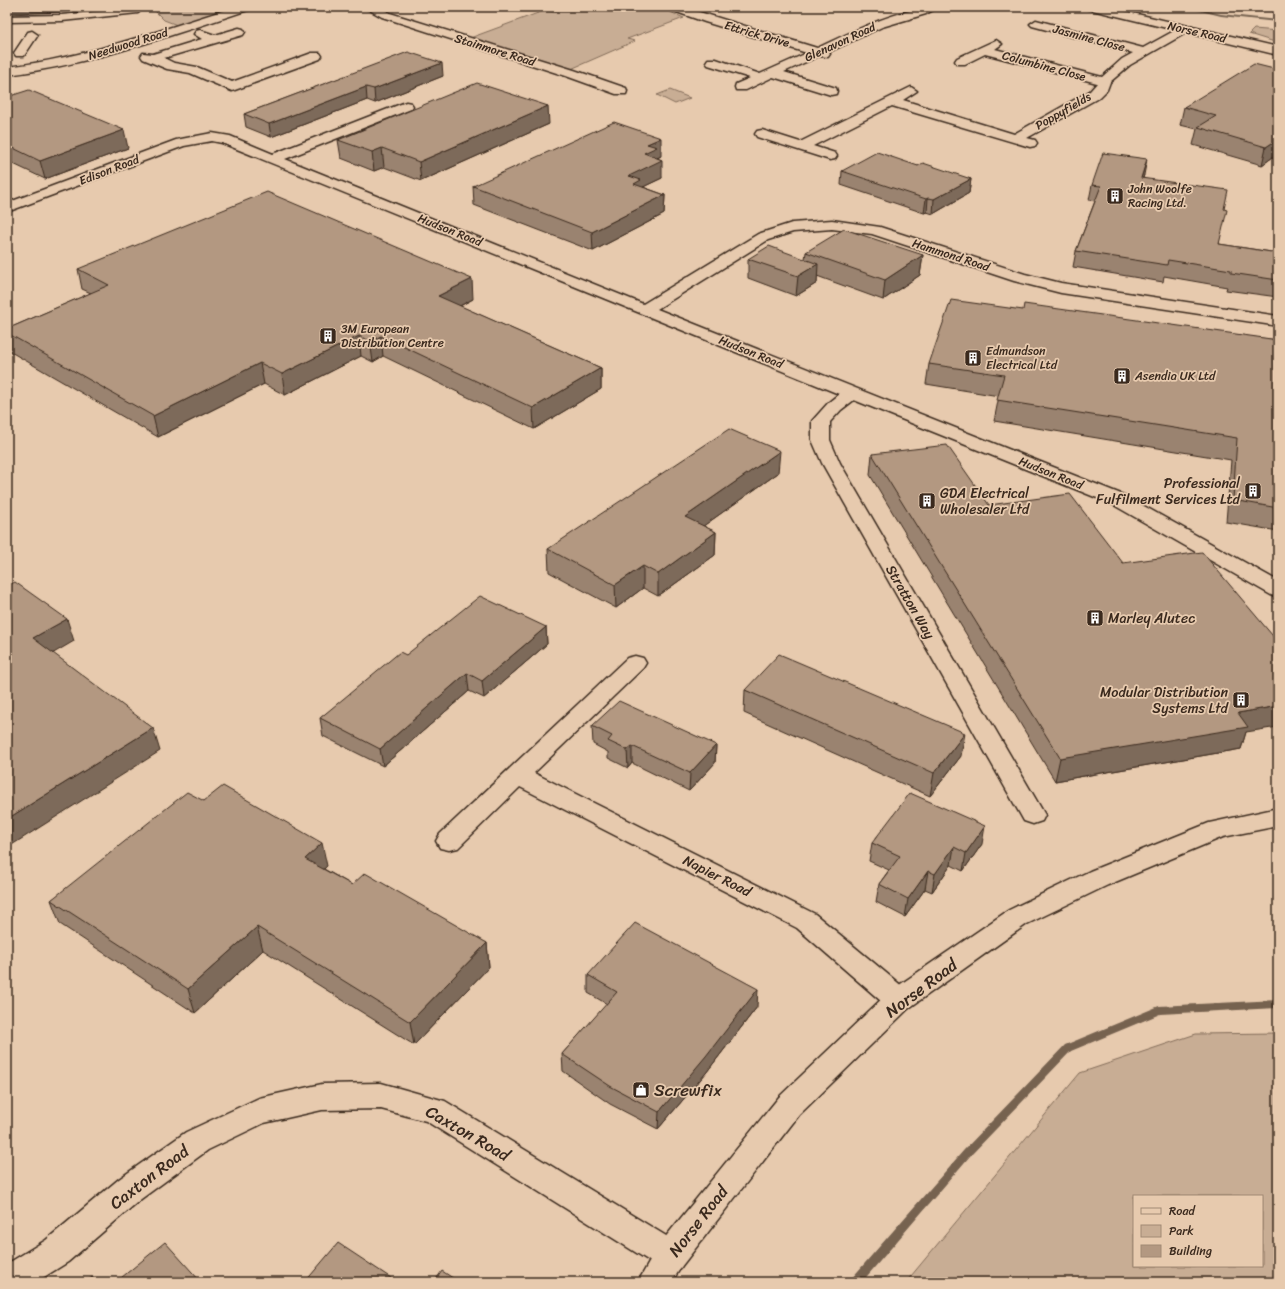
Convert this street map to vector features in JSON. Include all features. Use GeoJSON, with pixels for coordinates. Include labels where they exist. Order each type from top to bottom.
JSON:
{"type":"FeatureCollection","features":[{"type":"Feature","properties":{"kind":"street","name":"Needwood Road"},"geometry":{"type":"LineString","coordinates":[[7,71],[66,61],[123,47],[247,7]]}},
{"type":"Feature","properties":{"kind":"street","name":"Stainmore Road"},"geometry":{"type":"LineString","coordinates":[[370,7],[386,15],[570,73],[621,91]]}},
{"type":"Feature","properties":{"kind":"street","name":"Ettrick Drive"},"geometry":{"type":"LineString","coordinates":[[672,7],[709,20],[832,57]]}},
{"type":"Feature","properties":{"kind":"street","name":"Glenavon Road"},"geometry":{"type":"LineString","coordinates":[[712,62],[752,84],[878,24],[922,12],[933,7]]}},
{"type":"Feature","properties":{"kind":"street","name":"Norse Road"},"geometry":{"type":"LineString","coordinates":[[1092,7],[1278,51]]}},
{"type":"Feature","properties":{"kind":"street"},"geometry":{"type":"LineString","coordinates":[[7,20],[62,18],[134,9],[147,21],[171,31]]}},
{"type":"Feature","properties":{"kind":"street"},"geometry":{"type":"LineString","coordinates":[[883,10],[900,18]]}},
{"type":"Feature","properties":{"kind":"street","name":"Jasmine Close"},"geometry":{"type":"LineString","coordinates":[[1048,18],[1030,27],[1143,52]]}},
{"type":"Feature","properties":{"kind":"street","name":"Poppyfields"},"geometry":{"type":"LineString","coordinates":[[1016,138],[1095,94],[1102,87],[1104,81],[1126,62],[1187,29]]}},
{"type":"Feature","properties":{"kind":"street"},"geometry":{"type":"LineString","coordinates":[[153,58],[239,32]]}},
{"type":"Feature","properties":{"kind":"street"},"geometry":{"type":"LineString","coordinates":[[200,34],[214,39]]}},
{"type":"Feature","properties":{"kind":"street","name":"Columbine Close"},"geometry":{"type":"LineString","coordinates":[[961,61],[998,43]]}},
{"type":"Feature","properties":{"kind":"street"},"geometry":{"type":"LineString","coordinates":[[123,47],[171,66],[193,70],[236,90],[316,56]]}},
{"type":"Feature","properties":{"kind":"street","name":"Columbine Close"},"geometry":{"type":"LineString","coordinates":[[984,50],[1104,81]]}},
{"type":"Feature","properties":{"kind":"street"},"geometry":{"type":"LineString","coordinates":[[773,73],[831,91]]}},
{"type":"Feature","properties":{"kind":"street"},"geometry":{"type":"LineString","coordinates":[[800,147],[911,91]]}},
{"type":"Feature","properties":{"kind":"street","name":"Poppyfields"},"geometry":{"type":"LineString","coordinates":[[891,101],[1032,144]]}},
{"type":"Feature","properties":{"kind":"street"},"geometry":{"type":"LineString","coordinates":[[272,159],[406,106]]}},
{"type":"Feature","properties":{"kind":"street"},"geometry":{"type":"LineString","coordinates":[[762,134],[830,156]]}},
{"type":"Feature","properties":{"kind":"street","name":"Hudson Road"},"geometry":{"type":"LineString","coordinates":[[212,137],[225,140],[644,310],[1120,500],[1278,590]]}},
{"type":"Feature","properties":{"kind":"street","name":"Edison Road"},"geometry":{"type":"LineString","coordinates":[[7,208],[181,143],[212,137]]}},
{"type":"Feature","properties":{"kind":"street","name":"Hammond Road"},"geometry":{"type":"LineString","coordinates":[[644,310],[763,237],[789,228],[823,224],[850,225],[875,230],[1020,278],[1061,288],[1278,321]]}},
{"type":"Feature","properties":{"kind":"street","name":"Stratton Way"},"geometry":{"type":"LineString","coordinates":[[853,393],[835,406],[821,421],[821,440],[1033,815]]}},
{"type":"Feature","properties":{"kind":"street"},"geometry":{"type":"LineString","coordinates":[[449,841],[519,776],[635,663]]}},
{"type":"Feature","properties":{"kind":"street","name":"Napier Road"},"geometry":{"type":"LineString","coordinates":[[519,776],[806,921],[899,1000]]}},
{"type":"Feature","properties":{"kind":"street","name":"Norse Road"},"geometry":{"type":"LineString","coordinates":[[662,1269],[789,1106],[899,1000],[1018,917],[1099,878],[1218,829],[1278,818]]}},
{"type":"Feature","properties":{"kind":"street","name":"Caxton Road"},"geometry":{"type":"LineString","coordinates":[[7,1282],[57,1251],[130,1188],[197,1141],[259,1111],[322,1097],[381,1096],[434,1110],[662,1269]]}},
{"type":"Feature","properties":{"kind":"green space"},"geometry":{"type":"Polygon","coordinates":[[[151,7],[235,7],[177,25],[164,20],[151,7]]]}},
{"type":"Feature","properties":{"kind":"green space"},"geometry":{"type":"Polygon","coordinates":[[[566,7],[658,7],[684,18],[627,39],[635,41],[571,69],[470,38],[546,10],[554,12],[566,7]]]}},
{"type":"Feature","properties":{"kind":"green space"},"geometry":{"type":"Polygon","coordinates":[[[1254,29],[1278,31],[1278,43],[1249,34],[1254,29]]]}},
{"type":"Feature","properties":{"kind":"green space"},"geometry":{"type":"Polygon","coordinates":[[[670,90],[690,98],[675,104],[657,95],[670,90]]]}},
{"type":"Feature","properties":{"kind":"green space"},"geometry":{"type":"Polygon","coordinates":[[[1278,1033],[1278,1282],[906,1282],[1080,1073],[1196,1034],[1278,1033]]]}},
{"type":"Feature","properties":{"kind":"building"},"geometry":{"type":"Polygon","coordinates":[[[408,52],[442,63],[374,89],[366,87],[269,124],[244,114],[408,52]]]}},
{"type":"Feature","properties":{"kind":"building"},"geometry":{"type":"Polygon","coordinates":[[[1254,64],[1278,70],[1278,139],[1266,147],[1198,127],[1216,116],[1184,107],[1254,64]]]}},
{"type":"Feature","properties":{"kind":"building"},"geometry":{"type":"Polygon","coordinates":[[[477,83],[548,106],[419,162],[382,148],[372,152],[338,140],[477,83]]]}},
{"type":"Feature","properties":{"kind":"building"},"geometry":{"type":"Polygon","coordinates":[[[29,90],[124,130],[40,161],[7,145],[7,97],[29,90]]]}},
{"type":"Feature","properties":{"kind":"building"},"geometry":{"type":"Polygon","coordinates":[[[614,122],[661,138],[647,144],[657,147],[644,153],[662,160],[629,176],[641,180],[634,184],[665,195],[592,232],[473,186],[614,122]]]}},
{"type":"Feature","properties":{"kind":"building"},"geometry":{"type":"Polygon","coordinates":[[[877,152],[918,166],[923,163],[971,179],[934,199],[926,199],[842,171],[877,152]]]}},
{"type":"Feature","properties":{"kind":"building"},"geometry":{"type":"Polygon","coordinates":[[[1103,153],[1147,159],[1141,178],[1228,190],[1224,209],[1227,210],[1219,244],[1278,253],[1278,280],[1231,273],[1231,270],[1168,260],[1167,265],[1076,251],[1101,186],[1092,185],[1103,153]]]}},
{"type":"Feature","properties":{"kind":"building","name":"3M European Distribution Centre"},"geometry":{"type":"Polygon","coordinates":[[[267,192],[472,279],[438,296],[601,368],[533,408],[381,336],[370,341],[359,336],[282,374],[260,363],[153,416],[7,333],[7,329],[109,285],[78,269],[267,192]]]}},
{"type":"Feature","properties":{"kind":"building"},"geometry":{"type":"Polygon","coordinates":[[[844,229],[923,255],[885,280],[806,252],[844,229]]]}},
{"type":"Feature","properties":{"kind":"building"},"geometry":{"type":"Polygon","coordinates":[[[769,246],[818,264],[798,276],[748,259],[769,246]]]}},
{"type":"Feature","properties":{"kind":"building"},"geometry":{"type":"Polygon","coordinates":[[[951,300],[1023,310],[1024,304],[1278,340],[1278,508],[1233,500],[1237,438],[997,400],[1004,375],[929,364],[951,300]]]}},
{"type":"Feature","properties":{"kind":"building"},"geometry":{"type":"Polygon","coordinates":[[[729,429],[780,451],[685,517],[716,532],[658,574],[643,566],[615,585],[548,549],[729,429]]]}},
{"type":"Feature","properties":{"kind":"building"},"geometry":{"type":"Polygon","coordinates":[[[947,445],[989,505],[1070,494],[1123,563],[1202,552],[1278,642],[1278,706],[1238,713],[1248,727],[1060,758],[872,454],[947,445]]]}},
{"type":"Feature","properties":{"kind":"building"},"geometry":{"type":"Polygon","coordinates":[[[15,582],[67,619],[33,638],[153,728],[7,819],[7,586],[15,582]]]}},
{"type":"Feature","properties":{"kind":"building"},"geometry":{"type":"Polygon","coordinates":[[[480,596],[546,627],[482,681],[467,673],[380,749],[320,718],[400,652],[406,655],[480,596]]]}},
{"type":"Feature","properties":{"kind":"building"},"geometry":{"type":"Polygon","coordinates":[[[779,654],[965,733],[934,773],[745,690],[779,654]]]}},
{"type":"Feature","properties":{"kind":"building"},"geometry":{"type":"Polygon","coordinates":[[[619,701],[716,745],[690,773],[632,746],[627,750],[608,741],[612,736],[592,726],[619,701]]]}},
{"type":"Feature","properties":{"kind":"building"},"geometry":{"type":"Polygon","coordinates":[[[223,786],[322,843],[305,859],[352,885],[365,873],[487,943],[410,1022],[257,927],[188,989],[51,900],[187,792],[204,801],[223,786]]]}},
{"type":"Feature","properties":{"kind":"building"},"geometry":{"type":"Polygon","coordinates":[[[910,793],[985,826],[966,853],[954,847],[935,874],[928,871],[908,899],[879,884],[900,856],[872,843],[910,793]]]}},
{"type":"Feature","properties":{"kind":"building"},"geometry":{"type":"Polygon","coordinates":[[[635,923],[758,989],[706,1056],[659,1112],[610,1086],[562,1054],[617,992],[588,975],[635,923]]]}},
{"type":"Feature","properties":{"kind":"building"},"geometry":{"type":"Polygon","coordinates":[[[165,1242],[201,1282],[116,1282],[165,1242]]]}},
{"type":"Feature","properties":{"kind":"building"},"geometry":{"type":"Polygon","coordinates":[[[338,1243],[397,1282],[305,1282],[338,1243]]]}},
{"type":"Feature","properties":{"kind":"building"},"geometry":{"type":"Polygon","coordinates":[[[442,1271],[459,1282],[434,1282],[442,1271]]]}},
{"type":"Feature","properties":{"kind":"building"},"geometry":{"type":"Polygon","coordinates":[[[92,1277],[96,1282],[86,1282],[92,1277]]]}},
{"type":"Feature","properties":{"kind":"waterway"},"geometry":{"type":"LineString","coordinates":[[1187,7],[1221,15],[1278,21]]}},
{"type":"Feature","properties":{"kind":"waterway"},"geometry":{"type":"LineString","coordinates":[[855,1282],[967,1153],[1068,1048],[1159,1010],[1278,1004]]}},
{"type":"Feature","properties":{"kind":"place","name":"John Woolfe Racing Ltd."},"geometry":{"type":"Point","coordinates":[1115,196]}},
{"type":"Feature","properties":{"kind":"place","name":"3M European Distribution Centre"},"geometry":{"type":"Point","coordinates":[328,336]}},
{"type":"Feature","properties":{"kind":"place","name":"Edmundson Electrical Ltd"},"geometry":{"type":"Point","coordinates":[973,358]}},
{"type":"Feature","properties":{"kind":"place","name":"Asendia UK Ltd"},"geometry":{"type":"Point","coordinates":[1122,376]}},
{"type":"Feature","properties":{"kind":"place","name":"Professional Fulfilment Services Ltd"},"geometry":{"type":"Point","coordinates":[1253,491]}},
{"type":"Feature","properties":{"kind":"place","name":"GDA Electrical Wholesaler Ltd"},"geometry":{"type":"Point","coordinates":[927,501]}},
{"type":"Feature","properties":{"kind":"place","name":"Marley Alutec"},"geometry":{"type":"Point","coordinates":[1095,618]}},
{"type":"Feature","properties":{"kind":"place","name":"Modular Distribution Systems Ltd"},"geometry":{"type":"Point","coordinates":[1241,700]}},
{"type":"Feature","properties":{"kind":"place","name":"Screwfix"},"geometry":{"type":"Point","coordinates":[641,1090]}}]}
